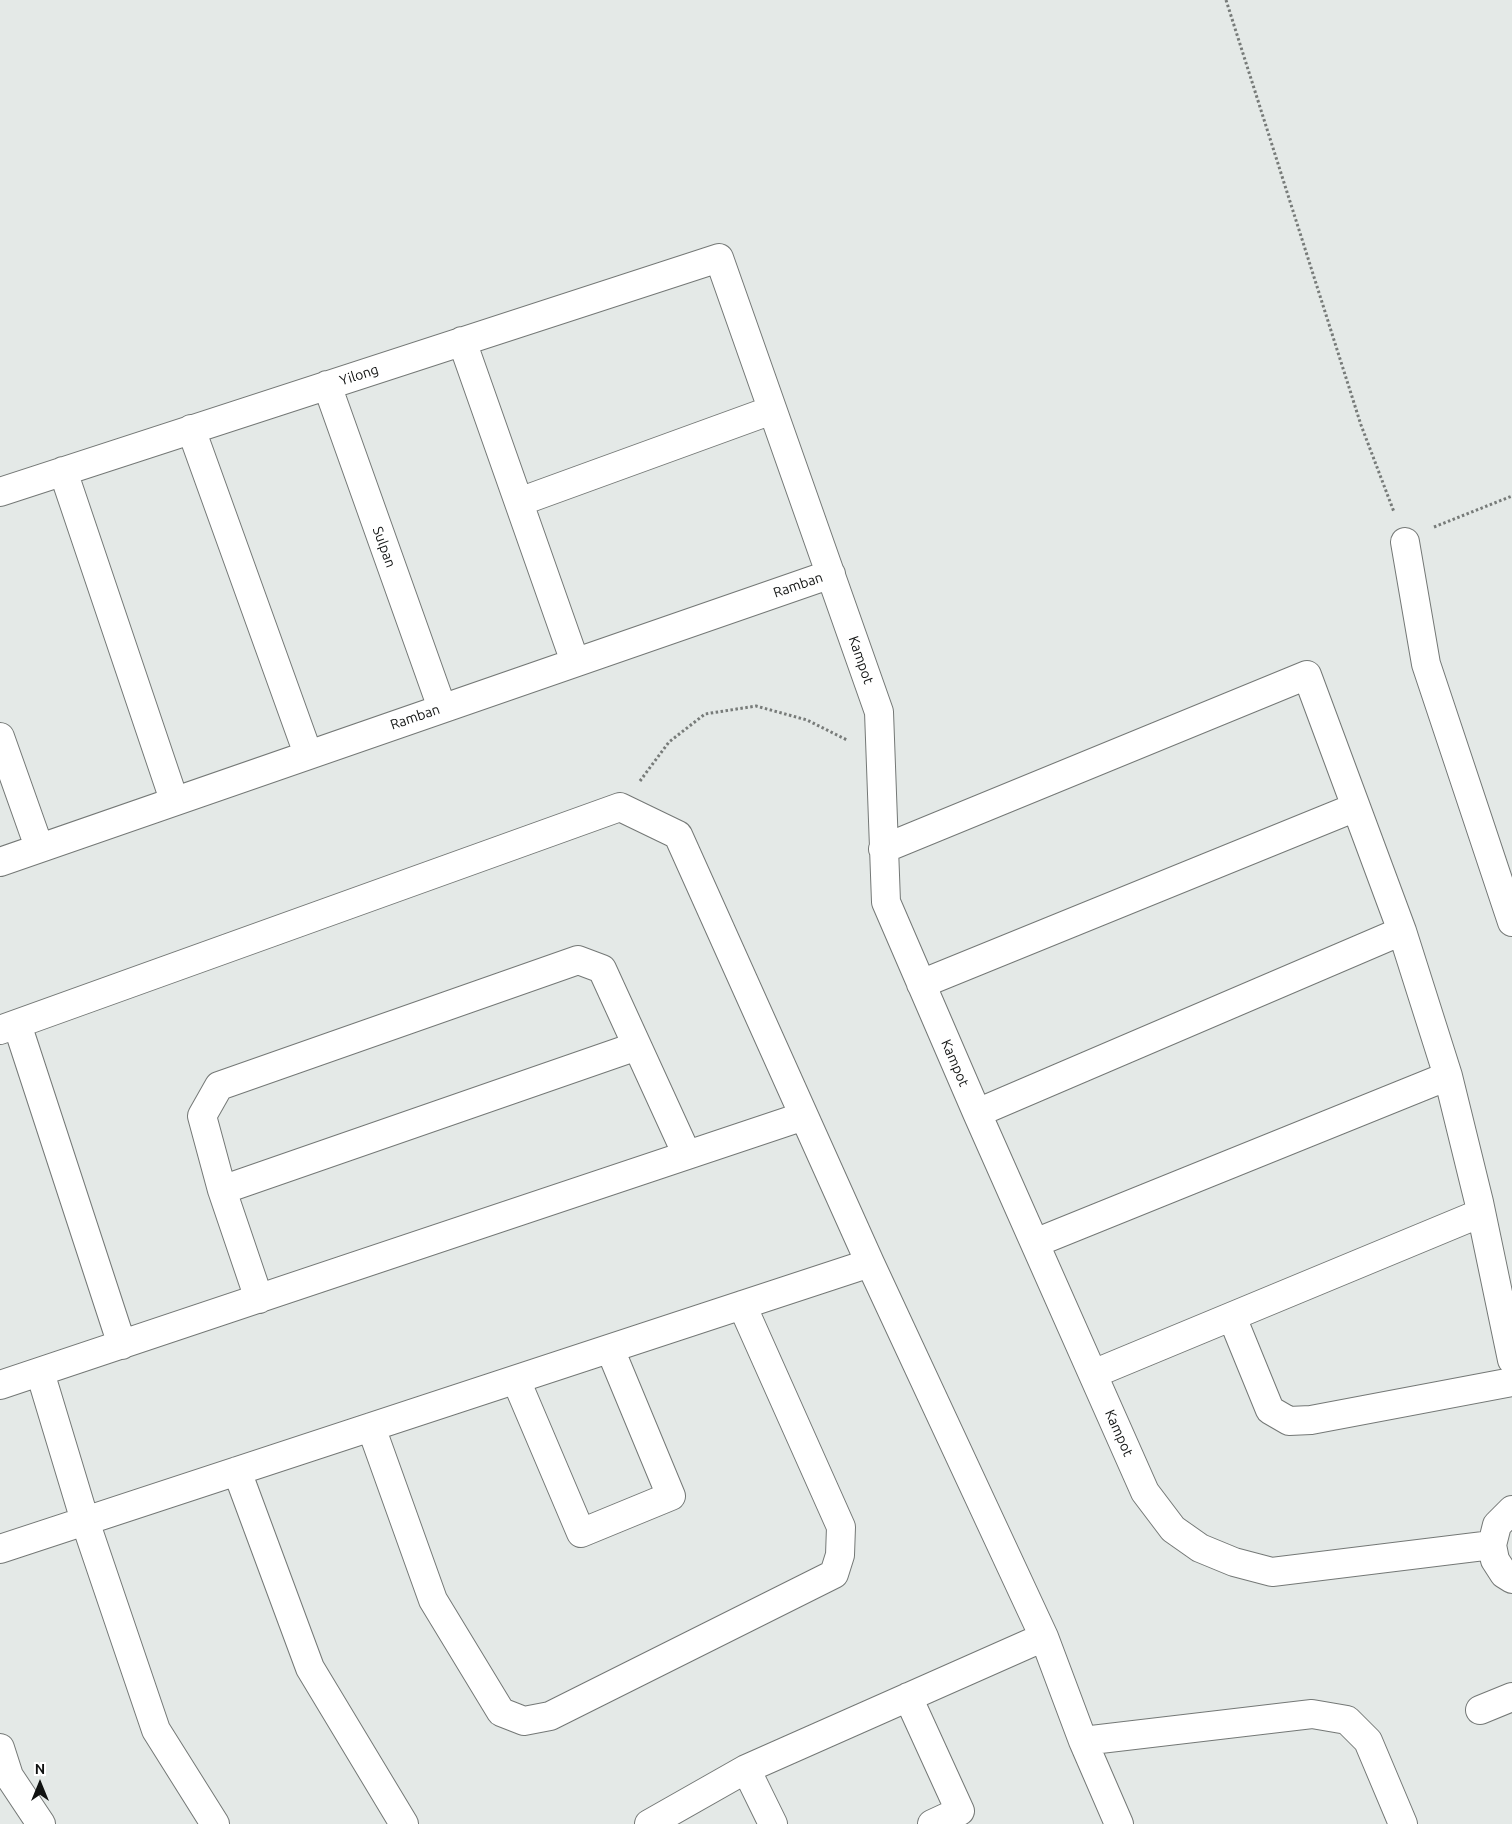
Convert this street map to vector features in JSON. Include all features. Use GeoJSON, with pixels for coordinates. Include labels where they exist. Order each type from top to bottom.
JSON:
{"type":"FeatureCollection","features":[{"type":"Feature","properties":{"kind":"street","name":"Yilong"},"geometry":{"type":"LineString","coordinates":[[0,492],[719,258]]}},
{"type":"Feature","properties":{"kind":"street","name":"Kampot"},"geometry":{"type":"LineString","coordinates":[[719,258],[879,712],[886,902],[1145,1492],[1173,1529],[1200,1548],[1234,1562],[1272,1572],[1492,1545]]}},
{"type":"Feature","properties":{"kind":"street"},"geometry":{"type":"LineString","coordinates":[[462,342],[575,662]]}},
{"type":"Feature","properties":{"kind":"street","name":"Sulpan"},"geometry":{"type":"LineString","coordinates":[[327,386],[442,708]]}},
{"type":"Feature","properties":{"kind":"street"},"geometry":{"type":"LineString","coordinates":[[519,502],[772,410]]}},
{"type":"Feature","properties":{"kind":"street"},"geometry":{"type":"LineString","coordinates":[[191,430],[308,754]]}},
{"type":"Feature","properties":{"kind":"street"},"geometry":{"type":"LineString","coordinates":[[63,471],[174,800]]}},
{"type":"Feature","properties":{"kind":"street"},"geometry":{"type":"LineString","coordinates":[[1405,542],[1426,664],[1512,922]]}},
{"type":"Feature","properties":{"kind":"street","name":"Ramban"},"geometry":{"type":"LineString","coordinates":[[0,862],[174,800],[831,574]]}},
{"type":"Feature","properties":{"kind":"street"},"geometry":{"type":"LineString","coordinates":[[884,849],[1307,675],[1402,931],[1448,1076],[1481,1213],[1512,1360]]}},
{"type":"Feature","properties":{"kind":"street"},"geometry":{"type":"LineString","coordinates":[[0,738],[39,847]]}},
{"type":"Feature","properties":{"kind":"street"},"geometry":{"type":"LineString","coordinates":[[921,984],[1356,807]]}},
{"type":"Feature","properties":{"kind":"street"},"geometry":{"type":"LineString","coordinates":[[122,1345],[8,1027],[620,808],[678,835],[870,1263],[1044,1637],[1083,1741],[1119,1824]]}},
{"type":"Feature","properties":{"kind":"street"},"geometry":{"type":"LineString","coordinates":[[977,1113],[1402,931]]}},
{"type":"Feature","properties":{"kind":"street"},"geometry":{"type":"LineString","coordinates":[[259,1299],[222,1190],[202,1116],[220,1086],[578,960],[602,970],[687,1155]]}},
{"type":"Feature","properties":{"kind":"street"},"geometry":{"type":"LineString","coordinates":[[222,1190],[637,1046]]}},
{"type":"Feature","properties":{"kind":"street"},"geometry":{"type":"LineString","coordinates":[[1035,1243],[1448,1076]]}},
{"type":"Feature","properties":{"kind":"street"},"geometry":{"type":"LineString","coordinates":[[0,1386],[804,1116]]}},
{"type":"Feature","properties":{"kind":"street"},"geometry":{"type":"LineString","coordinates":[[1093,1374],[1481,1213]]}},
{"type":"Feature","properties":{"kind":"street"},"geometry":{"type":"LineString","coordinates":[[0,1549],[870,1263]]}},
{"type":"Feature","properties":{"kind":"street"},"geometry":{"type":"LineString","coordinates":[[371,1427],[433,1600],[500,1712],[524,1721],[550,1716],[834,1574],[840,1555],[840,1527],[742,1305]]}},
{"type":"Feature","properties":{"kind":"street"},"geometry":{"type":"LineString","coordinates":[[1232,1317],[1270,1410],[1289,1421],[1310,1420],[1512,1382]]}},
{"type":"Feature","properties":{"kind":"street"},"geometry":{"type":"LineString","coordinates":[[516,1380],[581,1534],[670,1496],[610,1349]]}},
{"type":"Feature","properties":{"kind":"street"},"geometry":{"type":"LineString","coordinates":[[40,1372],[85,1521],[156,1730],[215,1824]]}},
{"type":"Feature","properties":{"kind":"street"},"geometry":{"type":"LineString","coordinates":[[237,1471],[310,1668],[404,1824]]}},
{"type":"Feature","properties":{"kind":"street"},"geometry":{"type":"LineString","coordinates":[[1512,1510],[1497,1525],[1492,1545],[1495,1560],[1504,1574],[1512,1579]]}},
{"type":"Feature","properties":{"kind":"street"},"geometry":{"type":"LineString","coordinates":[[649,1824],[746,1769],[1044,1637]]}},
{"type":"Feature","properties":{"kind":"street"},"geometry":{"type":"LineString","coordinates":[[908,1697],[960,1811],[932,1824]]}},
{"type":"Feature","properties":{"kind":"street"},"geometry":{"type":"LineString","coordinates":[[1480,1710],[1512,1697]]}},
{"type":"Feature","properties":{"kind":"street"},"geometry":{"type":"LineString","coordinates":[[1083,1741],[1312,1714],[1347,1720],[1368,1741],[1403,1824]]}},
{"type":"Feature","properties":{"kind":"street"},"geometry":{"type":"LineString","coordinates":[[0,1748],[9,1776],[40,1824]]}},
{"type":"Feature","properties":{"kind":"street"},"geometry":{"type":"LineString","coordinates":[[746,1769],[773,1824]]}},
{"type":"Feature","properties":{"kind":"path"},"geometry":{"type":"LineString","coordinates":[[1226,0],[1358,416],[1405,542],[1436,526],[1512,496]]}},
{"type":"Feature","properties":{"kind":"path"},"geometry":{"type":"LineString","coordinates":[[620,808],[669,742],[706,714],[756,706],[807,720],[881,758]]}}]}
